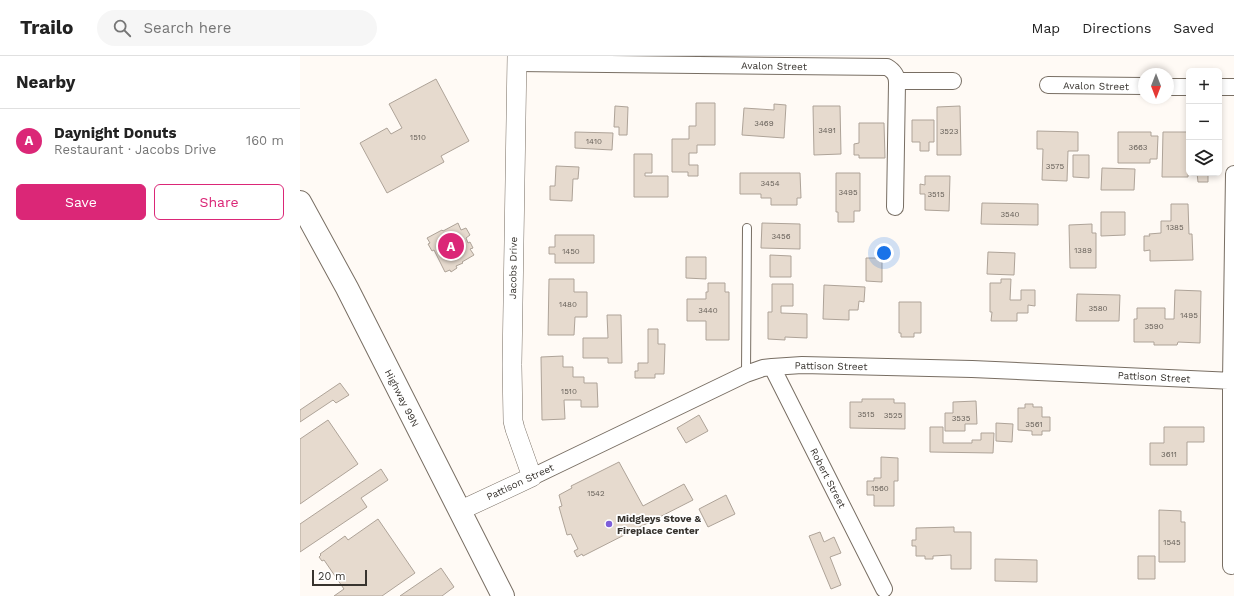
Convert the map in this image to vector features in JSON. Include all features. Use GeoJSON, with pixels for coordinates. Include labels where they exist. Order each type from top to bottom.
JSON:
{"type":"FeatureCollection","features":[{"type":"Feature","properties":{"kind":"main road","name":"Highway 99N"},"geometry":{"type":"LineString","coordinates":[[300,202],[347,288],[503,596]]}},
{"type":"Feature","properties":{"kind":"street","name":"Avalon Street"},"geometry":{"type":"LineString","coordinates":[[517,60],[887,67],[897,76],[897,81]]}},
{"type":"Feature","properties":{"kind":"street","name":"Jacobs Drive"},"geometry":{"type":"LineString","coordinates":[[517,60],[512,365],[513,421],[532,476]]}},
{"type":"Feature","properties":{"kind":"street"},"geometry":{"type":"LineString","coordinates":[[896,207],[897,81],[953,81]]}},
{"type":"Feature","properties":{"kind":"street","name":"Avalon Street"},"geometry":{"type":"LineString","coordinates":[[1048,85],[1138,86]]}},
{"type":"Feature","properties":{"kind":"street"},"geometry":{"type":"LineString","coordinates":[[1174,87],[1186,87]]}},
{"type":"Feature","properties":{"kind":"street"},"geometry":{"type":"LineString","coordinates":[[1222,87],[1234,87]]}},
{"type":"Feature","properties":{"kind":"street"},"geometry":{"type":"LineString","coordinates":[[1231,566],[1234,174]]}},
{"type":"Feature","properties":{"kind":"street","name":"Pattison Street"},"geometry":{"type":"LineString","coordinates":[[459,511],[746,374],[763,368],[802,365],[972,368],[1232,381]]}},
{"type":"Feature","properties":{"kind":"street","name":"Robert Street"},"geometry":{"type":"LineString","coordinates":[[772,367],[884,589]]}},
{"type":"Feature","properties":{"kind":"lane"},"geometry":{"type":"LineString","coordinates":[[746,374],[747,228]]}},
{"type":"Feature","properties":{"kind":"building"},"geometry":{"type":"Polygon","coordinates":[[[436,79],[469,141],[441,156],[444,162],[387,193],[360,143],[387,128],[391,134],[402,128],[389,104],[436,79]]]}},
{"type":"Feature","properties":{"kind":"building"},"geometry":{"type":"Polygon","coordinates":[[[696,103],[715,103],[715,145],[697,145],[697,153],[689,153],[689,165],[698,165],[698,176],[688,176],[688,172],[672,172],[672,139],[689,139],[689,126],[696,126],[696,103]]]}},
{"type":"Feature","properties":{"kind":"building"},"geometry":{"type":"Polygon","coordinates":[[[774,104],[786,105],[784,138],[742,135],[744,108],[774,110],[774,104]]]}},
{"type":"Feature","properties":{"kind":"building"},"geometry":{"type":"Polygon","coordinates":[[[615,106],[628,107],[627,135],[619,135],[619,127],[614,127],[615,106]]]}},
{"type":"Feature","properties":{"kind":"building"},"geometry":{"type":"Polygon","coordinates":[[[813,106],[840,106],[841,154],[814,155],[813,106]]]}},
{"type":"Feature","properties":{"kind":"building"},"geometry":{"type":"Polygon","coordinates":[[[960,106],[961,155],[937,155],[937,107],[960,106]]]}},
{"type":"Feature","properties":{"kind":"building"},"geometry":{"type":"Polygon","coordinates":[[[912,120],[934,120],[934,142],[929,142],[929,151],[920,151],[920,142],[912,142],[912,120]]]}},
{"type":"Feature","properties":{"kind":"building"},"geometry":{"type":"Polygon","coordinates":[[[859,123],[884,123],[885,158],[859,158],[859,155],[854,155],[854,144],[859,143],[859,123]]]}},
{"type":"Feature","properties":{"kind":"building"},"geometry":{"type":"Polygon","coordinates":[[[1037,131],[1078,132],[1078,151],[1068,151],[1067,181],[1042,180],[1043,149],[1037,149],[1037,131]]]}},
{"type":"Feature","properties":{"kind":"building"},"geometry":{"type":"Polygon","coordinates":[[[575,132],[613,133],[612,150],[575,148],[575,132]]]}},
{"type":"Feature","properties":{"kind":"building"},"geometry":{"type":"Polygon","coordinates":[[[1118,132],[1151,132],[1151,136],[1158,136],[1157,159],[1150,159],[1150,163],[1118,163],[1118,132]]]}},
{"type":"Feature","properties":{"kind":"building"},"geometry":{"type":"Polygon","coordinates":[[[1163,132],[1186,132],[1186,176],[1188,177],[1162,177],[1163,132]]]}},
{"type":"Feature","properties":{"kind":"building"},"geometry":{"type":"Polygon","coordinates":[[[634,154],[652,154],[652,173],[645,173],[645,176],[668,176],[668,197],[634,197],[634,154]]]}},
{"type":"Feature","properties":{"kind":"building"},"geometry":{"type":"Polygon","coordinates":[[[1073,155],[1089,155],[1089,178],[1073,177],[1073,155]]]}},
{"type":"Feature","properties":{"kind":"building"},"geometry":{"type":"Polygon","coordinates":[[[556,166],[579,167],[578,179],[573,179],[572,201],[550,200],[550,186],[555,186],[556,166]]]}},
{"type":"Feature","properties":{"kind":"building"},"geometry":{"type":"Polygon","coordinates":[[[1102,168],[1135,169],[1134,190],[1101,190],[1102,168]]]}},
{"type":"Feature","properties":{"kind":"building"},"geometry":{"type":"Polygon","coordinates":[[[740,173],[800,173],[801,198],[797,198],[797,205],[771,205],[771,198],[761,198],[761,194],[740,194],[740,173]]]}},
{"type":"Feature","properties":{"kind":"building"},"geometry":{"type":"Polygon","coordinates":[[[836,173],[860,173],[860,211],[854,211],[854,222],[838,222],[838,212],[836,212],[836,173]]]}},
{"type":"Feature","properties":{"kind":"building"},"geometry":{"type":"Polygon","coordinates":[[[925,176],[950,176],[949,211],[925,210],[925,194],[920,194],[920,184],[925,185],[925,176]]]}},
{"type":"Feature","properties":{"kind":"building"},"geometry":{"type":"Polygon","coordinates":[[[1197,176],[1208,176],[1208,182],[1198,182],[1197,176]]]}},
{"type":"Feature","properties":{"kind":"building"},"geometry":{"type":"Polygon","coordinates":[[[982,203],[1038,204],[1038,225],[981,224],[982,203]]]}},
{"type":"Feature","properties":{"kind":"building"},"geometry":{"type":"Polygon","coordinates":[[[1171,204],[1188,204],[1189,234],[1192,234],[1193,260],[1150,261],[1150,250],[1144,251],[1144,236],[1161,233],[1161,221],[1171,221],[1171,204]]]}},
{"type":"Feature","properties":{"kind":"building"},"geometry":{"type":"Polygon","coordinates":[[[1101,212],[1125,212],[1125,235],[1101,236],[1101,212]]]}},
{"type":"Feature","properties":{"kind":"building"},"geometry":{"type":"Polygon","coordinates":[[[458,223],[461,230],[466,228],[470,235],[466,238],[468,243],[470,242],[473,248],[470,249],[474,255],[456,266],[457,268],[451,272],[450,270],[445,272],[434,250],[432,251],[428,244],[430,243],[427,238],[458,223]]]}},
{"type":"Feature","properties":{"kind":"building"},"geometry":{"type":"Polygon","coordinates":[[[762,223],[800,224],[800,249],[761,248],[762,223]]]}},
{"type":"Feature","properties":{"kind":"building"},"geometry":{"type":"Polygon","coordinates":[[[1092,224],[1092,233],[1096,233],[1096,268],[1070,268],[1069,225],[1092,224]]]}},
{"type":"Feature","properties":{"kind":"building"},"geometry":{"type":"Polygon","coordinates":[[[555,235],[594,235],[594,263],[555,263],[555,254],[549,254],[549,247],[555,247],[555,235]]]}},
{"type":"Feature","properties":{"kind":"building"},"geometry":{"type":"Polygon","coordinates":[[[988,252],[1015,253],[1014,275],[987,274],[988,252]]]}},
{"type":"Feature","properties":{"kind":"building"},"geometry":{"type":"Polygon","coordinates":[[[770,255],[791,256],[791,277],[770,277],[770,255]]]}},
{"type":"Feature","properties":{"kind":"building"},"geometry":{"type":"Polygon","coordinates":[[[686,257],[706,257],[706,279],[686,278],[686,257]]]}},
{"type":"Feature","properties":{"kind":"building"},"geometry":{"type":"Polygon","coordinates":[[[866,258],[882,258],[882,282],[866,281],[866,258]]]}},
{"type":"Feature","properties":{"kind":"building"},"geometry":{"type":"Polygon","coordinates":[[[549,279],[574,279],[574,292],[587,292],[587,317],[575,317],[574,335],[548,335],[549,279]]]}},
{"type":"Feature","properties":{"kind":"building"},"geometry":{"type":"Polygon","coordinates":[[[1001,279],[1011,279],[1010,300],[1021,300],[1021,290],[1035,290],[1035,306],[1028,305],[1028,313],[1017,313],[1017,321],[991,321],[992,312],[990,312],[990,283],[1001,283],[1001,279]]]}},
{"type":"Feature","properties":{"kind":"building"},"geometry":{"type":"Polygon","coordinates":[[[708,283],[725,283],[725,292],[729,292],[729,340],[706,340],[706,321],[687,321],[687,299],[706,299],[708,283]]]}},
{"type":"Feature","properties":{"kind":"building"},"geometry":{"type":"Polygon","coordinates":[[[772,284],[793,284],[793,306],[781,306],[781,313],[807,314],[807,338],[785,337],[785,340],[768,339],[768,312],[772,312],[772,284]]]}},
{"type":"Feature","properties":{"kind":"building"},"geometry":{"type":"Polygon","coordinates":[[[824,285],[865,287],[864,302],[859,301],[858,310],[849,310],[849,320],[823,319],[824,285]]]}},
{"type":"Feature","properties":{"kind":"building"},"geometry":{"type":"Polygon","coordinates":[[[1175,290],[1201,291],[1200,343],[1178,342],[1177,345],[1154,345],[1154,342],[1134,342],[1134,319],[1137,319],[1137,308],[1165,308],[1165,319],[1174,319],[1175,290]]]}},
{"type":"Feature","properties":{"kind":"building"},"geometry":{"type":"Polygon","coordinates":[[[1077,294],[1120,295],[1119,321],[1076,321],[1077,294]]]}},
{"type":"Feature","properties":{"kind":"building"},"geometry":{"type":"Polygon","coordinates":[[[899,302],[921,302],[921,333],[914,333],[914,337],[901,337],[901,333],[899,333],[899,302]]]}},
{"type":"Feature","properties":{"kind":"building"},"geometry":{"type":"Polygon","coordinates":[[[607,315],[621,315],[622,363],[608,363],[608,358],[583,358],[583,338],[608,338],[607,315]]]}},
{"type":"Feature","properties":{"kind":"building"},"geometry":{"type":"Polygon","coordinates":[[[648,329],[658,329],[658,344],[665,344],[664,374],[655,374],[655,378],[635,378],[635,371],[638,371],[638,363],[648,363],[648,329]]]}},
{"type":"Feature","properties":{"kind":"building"},"geometry":{"type":"Polygon","coordinates":[[[563,356],[563,367],[573,367],[573,377],[584,377],[584,383],[597,383],[598,407],[581,407],[581,400],[564,400],[565,419],[542,420],[541,357],[563,356]]]}},
{"type":"Feature","properties":{"kind":"building"},"geometry":{"type":"Polygon","coordinates":[[[340,383],[349,395],[336,403],[333,400],[300,422],[300,410],[340,383]]]}},
{"type":"Feature","properties":{"kind":"building"},"geometry":{"type":"Polygon","coordinates":[[[862,399],[894,399],[894,403],[905,403],[905,429],[850,428],[850,402],[862,402],[862,399]]]}},
{"type":"Feature","properties":{"kind":"building"},"geometry":{"type":"Polygon","coordinates":[[[976,401],[977,424],[965,424],[965,431],[945,431],[945,413],[953,413],[953,402],[976,401]]]}},
{"type":"Feature","properties":{"kind":"building"},"geometry":{"type":"Polygon","coordinates":[[[1025,404],[1033,404],[1033,407],[1042,407],[1042,417],[1050,417],[1050,431],[1042,431],[1042,435],[1032,435],[1032,431],[1018,430],[1018,408],[1025,408],[1025,404]]]}},
{"type":"Feature","properties":{"kind":"building"},"geometry":{"type":"Polygon","coordinates":[[[699,415],[708,431],[686,443],[677,428],[699,415]]]}},
{"type":"Feature","properties":{"kind":"building"},"geometry":{"type":"Polygon","coordinates":[[[328,420],[358,464],[300,504],[300,439],[328,420]]]}},
{"type":"Feature","properties":{"kind":"building"},"geometry":{"type":"Polygon","coordinates":[[[996,423],[1013,424],[1012,442],[996,441],[996,423]]]}},
{"type":"Feature","properties":{"kind":"building"},"geometry":{"type":"Polygon","coordinates":[[[930,427],[943,427],[943,443],[972,443],[972,440],[981,440],[981,433],[994,433],[993,453],[930,452],[930,427]]]}},
{"type":"Feature","properties":{"kind":"building"},"geometry":{"type":"Polygon","coordinates":[[[1164,427],[1204,427],[1204,442],[1187,442],[1187,465],[1150,465],[1150,443],[1164,443],[1164,427]]]}},
{"type":"Feature","properties":{"kind":"building"},"geometry":{"type":"Polygon","coordinates":[[[881,457],[898,458],[898,481],[894,481],[894,506],[874,506],[874,495],[867,495],[867,481],[874,481],[874,478],[881,478],[881,457]]]}},
{"type":"Feature","properties":{"kind":"building"},"geometry":{"type":"Polygon","coordinates":[[[619,462],[643,506],[684,484],[693,500],[583,556],[582,554],[577,557],[574,551],[578,549],[571,534],[567,535],[559,507],[562,506],[559,495],[572,488],[571,486],[619,462]]]}},
{"type":"Feature","properties":{"kind":"building"},"geometry":{"type":"Polygon","coordinates":[[[381,469],[388,480],[361,498],[367,507],[300,552],[300,524],[381,469]]]}},
{"type":"Feature","properties":{"kind":"building"},"geometry":{"type":"Polygon","coordinates":[[[726,495],[735,514],[708,527],[699,509],[726,495]]]}},
{"type":"Feature","properties":{"kind":"building"},"geometry":{"type":"Polygon","coordinates":[[[1159,510],[1181,511],[1181,522],[1185,522],[1185,562],[1159,562],[1159,510]]]}},
{"type":"Feature","properties":{"kind":"building"},"geometry":{"type":"Polygon","coordinates":[[[378,519],[415,573],[382,596],[334,596],[344,589],[324,560],[322,561],[319,557],[321,555],[320,554],[345,536],[348,540],[378,519]]]}},
{"type":"Feature","properties":{"kind":"building"},"geometry":{"type":"Polygon","coordinates":[[[954,527],[954,532],[971,532],[971,569],[951,569],[951,555],[933,556],[933,559],[925,559],[925,556],[916,556],[916,546],[912,546],[912,540],[916,540],[916,528],[954,527]]]}},
{"type":"Feature","properties":{"kind":"building"},"geometry":{"type":"Polygon","coordinates":[[[820,532],[824,542],[834,537],[841,553],[830,557],[841,585],[831,589],[809,536],[820,532]]]}},
{"type":"Feature","properties":{"kind":"building"},"geometry":{"type":"Polygon","coordinates":[[[1138,556],[1155,556],[1155,579],[1138,579],[1138,556]]]}},
{"type":"Feature","properties":{"kind":"building"},"geometry":{"type":"Polygon","coordinates":[[[995,559],[1037,560],[1037,582],[995,581],[995,559]]]}},
{"type":"Feature","properties":{"kind":"building"},"geometry":{"type":"Polygon","coordinates":[[[441,568],[454,587],[442,596],[400,596],[441,568]]]}},
{"type":"Feature","properties":{"kind":"place","name":"Daynight Donuts"},"geometry":{"type":"Point","coordinates":[451,246]}},
{"type":"Feature","properties":{"kind":"place","name":"Midgleys Stove & Fireplace Center"},"geometry":{"type":"Point","coordinates":[609,524]}}]}
